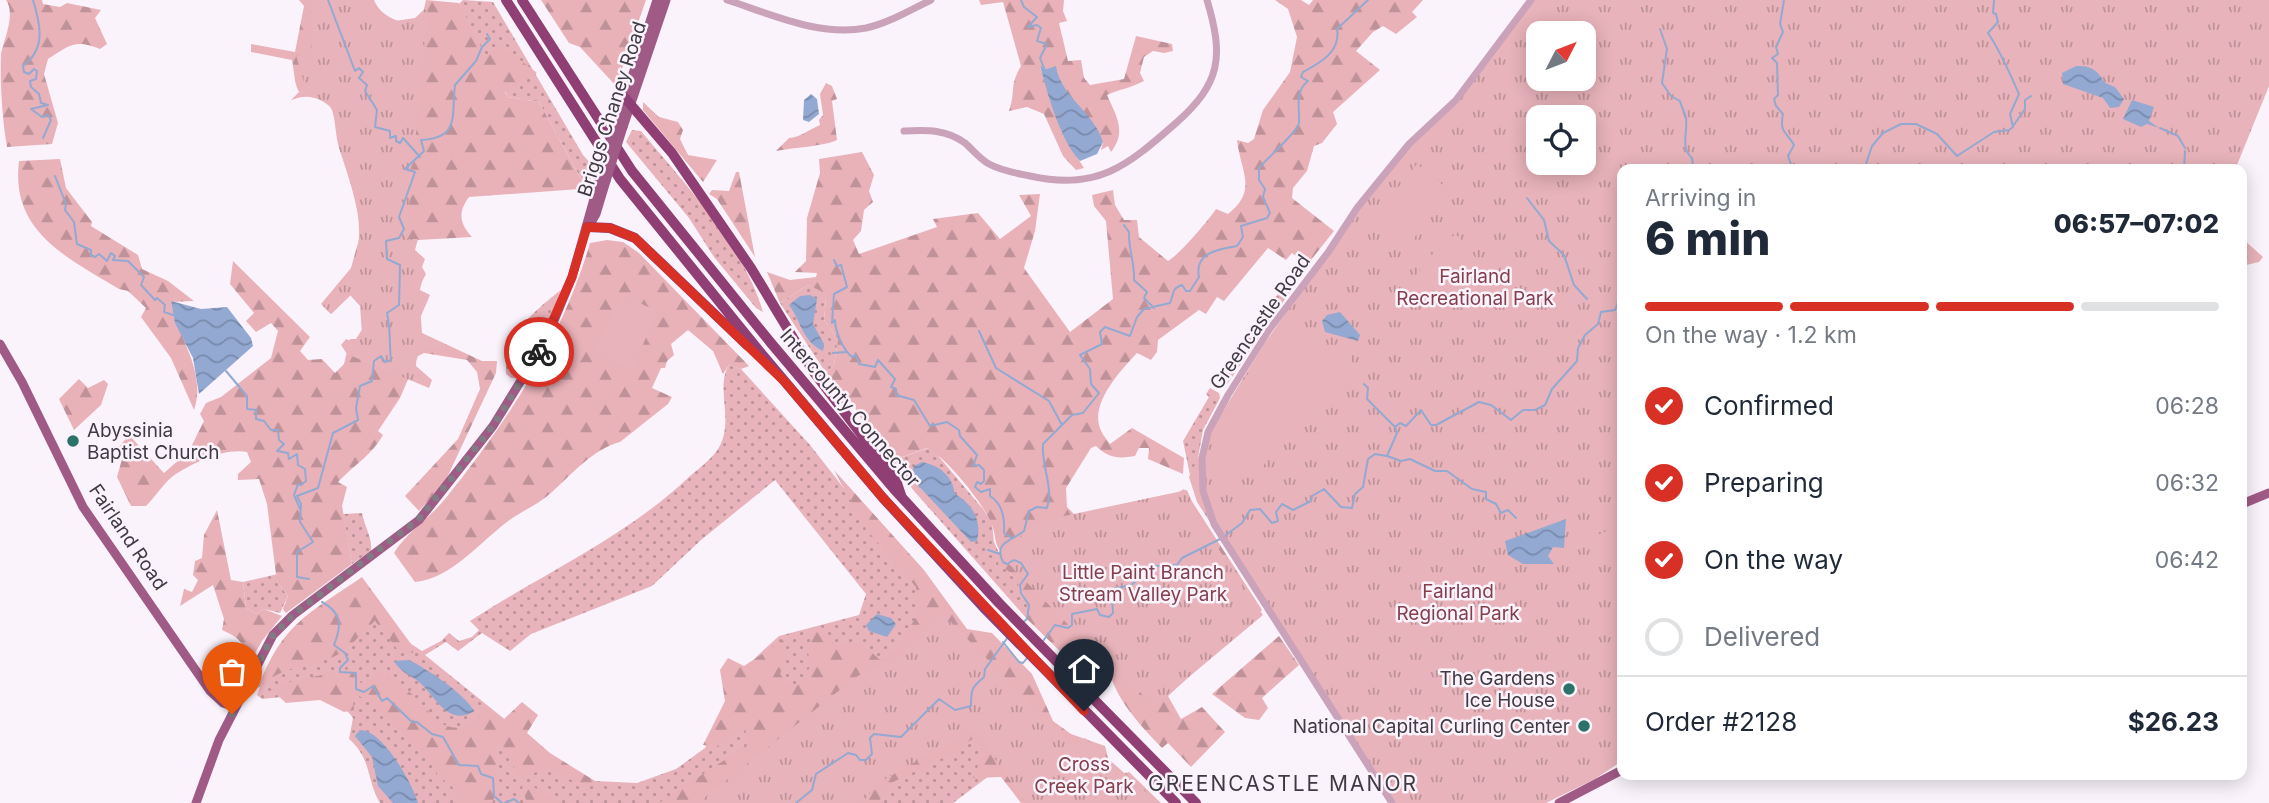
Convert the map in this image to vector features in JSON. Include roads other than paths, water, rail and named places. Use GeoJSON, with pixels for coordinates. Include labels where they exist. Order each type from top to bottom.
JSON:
{"type":"FeatureCollection","features":[{"type":"Feature","properties":{"kind":"highway","name":"Intercounty Connector"},"geometry":{"type":"LineString","coordinates":[[506,0],[620,179],[786,383],[883,498],[986,610],[1176,803]]}},
{"type":"Feature","properties":{"kind":"highway","name":"Intercounty Connector"},"geometry":{"type":"LineString","coordinates":[[522,0],[632,171],[771,343],[901,495],[999,603],[1196,803]]}},
{"type":"Feature","properties":{"kind":"highway"},"geometry":{"type":"LineString","coordinates":[[628,101],[670,151],[718,219],[813,371],[896,480],[901,495]]}},
{"type":"Feature","properties":{"kind":"highway"},"geometry":{"type":"LineString","coordinates":[[587,227],[610,228],[635,238],[786,383]]}},
{"type":"Feature","properties":{"kind":"main road","name":"Briggs Chaney Road"},"geometry":{"type":"LineString","coordinates":[[196,803],[208,767],[273,635],[293,615],[419,520],[478,447],[546,340],[572,277],[587,227],[596,214],[604,177],[657,0]]}},
{"type":"Feature","properties":{"kind":"main road","name":"Briggs Chaney Road"},"geometry":{"type":"LineString","coordinates":[[628,101],[666,0]]}},
{"type":"Feature","properties":{"kind":"main road"},"geometry":{"type":"LineString","coordinates":[[0,338],[0,344]]}},
{"type":"Feature","properties":{"kind":"main road","name":"Fairland Road"},"geometry":{"type":"LineString","coordinates":[[0,344],[83,508],[210,691],[223,703],[236,707]]}},
{"type":"Feature","properties":{"kind":"main road","name":"Fairland Road"},"geometry":{"type":"LineString","coordinates":[[0,357],[14,369]]}},
{"type":"Feature","properties":{"kind":"main road"},"geometry":{"type":"LineString","coordinates":[[2247,502],[2269,493]]}},
{"type":"Feature","properties":{"kind":"main road"},"geometry":{"type":"LineString","coordinates":[[1559,803],[1617,773]]}},
{"type":"Feature","properties":{"kind":"street"},"geometry":{"type":"LineString","coordinates":[[727,0],[806,25],[850,30],[891,20],[931,0]]}},
{"type":"Feature","properties":{"kind":"street"},"geometry":{"type":"LineString","coordinates":[[904,131],[938,130],[954,135],[987,163],[1012,173],[1059,183],[1100,176],[1136,158],[1198,103],[1209,86],[1218,59],[1207,0]]}},
{"type":"Feature","properties":{"kind":"street","name":"Greencastle Road"},"geometry":{"type":"LineString","coordinates":[[1392,803],[1222,538],[1208,510],[1201,480],[1202,458],[1217,414],[1269,330],[1329,251],[1357,208],[1409,144],[1456,100],[1531,0]]}},
{"type":"Feature","properties":{"kind":"water"},"geometry":{"type":"Polygon","coordinates":[[[1040,66],[1047,69],[1056,66],[1064,86],[1099,131],[1103,142],[1097,154],[1080,161],[1073,152],[1056,116],[1040,66]]]}},
{"type":"Feature","properties":{"kind":"water"},"geometry":{"type":"Polygon","coordinates":[[[2076,66],[2094,70],[2105,83],[2115,87],[2124,99],[2119,107],[2110,108],[2103,98],[2063,84],[2062,73],[2076,66]]]}},
{"type":"Feature","properties":{"kind":"water"},"geometry":{"type":"Polygon","coordinates":[[[811,94],[817,99],[819,114],[809,122],[803,120],[804,100],[811,94]]]}},
{"type":"Feature","properties":{"kind":"water"},"geometry":{"type":"Polygon","coordinates":[[[2132,100],[2154,107],[2149,121],[2159,128],[2147,124],[2141,127],[2123,119],[2132,100]]]}},
{"type":"Feature","properties":{"kind":"water"},"geometry":{"type":"Polygon","coordinates":[[[810,295],[817,299],[813,324],[824,344],[823,351],[806,337],[789,305],[800,296],[810,295]]]}},
{"type":"Feature","properties":{"kind":"water"},"geometry":{"type":"Polygon","coordinates":[[[171,301],[201,309],[227,307],[251,338],[253,346],[199,394],[193,358],[175,323],[171,301]]]}},
{"type":"Feature","properties":{"kind":"water"},"geometry":{"type":"Polygon","coordinates":[[[1340,312],[1360,335],[1358,341],[1325,332],[1322,321],[1327,315],[1340,312]]]}},
{"type":"Feature","properties":{"kind":"water"},"geometry":{"type":"Polygon","coordinates":[[[922,462],[944,472],[955,494],[971,508],[977,520],[977,541],[971,542],[915,482],[912,472],[914,466],[922,462]]]}},
{"type":"Feature","properties":{"kind":"water"},"geometry":{"type":"Polygon","coordinates":[[[1566,519],[1564,548],[1553,547],[1548,556],[1554,564],[1523,564],[1508,555],[1505,541],[1566,519]]]}},
{"type":"Feature","properties":{"kind":"water"},"geometry":{"type":"Polygon","coordinates":[[[877,614],[891,618],[896,624],[887,637],[869,631],[866,625],[877,614]]]}},
{"type":"Feature","properties":{"kind":"water"},"geometry":{"type":"Polygon","coordinates":[[[409,660],[454,690],[474,711],[465,715],[449,713],[394,661],[409,660]]]}},
{"type":"Feature","properties":{"kind":"water"},"geometry":{"type":"Polygon","coordinates":[[[360,730],[369,732],[387,748],[410,783],[418,803],[393,803],[378,786],[372,757],[355,736],[360,730]]]}},
{"type":"Feature","properties":{"kind":"waterway"},"geometry":{"type":"LineString","coordinates":[[33,0],[38,17],[39,43],[31,59],[23,66],[24,72],[29,74],[34,69],[37,71],[36,79],[30,81],[31,87],[39,94],[41,103],[48,105],[31,109],[42,117],[48,115],[51,120],[43,138]]}},
{"type":"Feature","properties":{"kind":"waterway"},"geometry":{"type":"LineString","coordinates":[[328,0],[355,71],[359,68],[363,72],[359,78],[367,85],[365,91],[377,110],[375,127],[390,131],[390,138],[396,136],[396,141],[400,143],[403,138],[420,157]]}},
{"type":"Feature","properties":{"kind":"waterway"},"geometry":{"type":"LineString","coordinates":[[1021,0],[1024,7],[1037,17],[1028,27],[1037,25],[1041,28],[1037,41],[1047,44],[1040,58],[1044,68]]}},
{"type":"Feature","properties":{"kind":"waterway"},"geometry":{"type":"LineString","coordinates":[[1022,623],[1027,619],[1029,605],[1021,593],[1020,585],[1028,574],[1021,563],[1014,560],[1007,564],[1003,562],[1000,550],[1005,543],[1024,531],[1029,511],[1037,507],[1047,508],[1049,492],[1043,444],[1072,415],[1083,413],[1099,393],[1091,384],[1090,369],[1080,355],[1102,344],[1100,332],[1105,327],[1130,336],[1137,317],[1144,309],[1170,303],[1178,286],[1182,285],[1186,291],[1190,291],[1199,277],[1198,269],[1204,257],[1215,251],[1237,246],[1243,237],[1241,226],[1267,218],[1270,213],[1263,197],[1265,189],[1259,180],[1259,168],[1287,140],[1299,123],[1299,95],[1308,81],[1301,77],[1303,72],[1328,56],[1336,44],[1337,29],[1368,0]]}},
{"type":"Feature","properties":{"kind":"waterway"},"geometry":{"type":"LineString","coordinates":[[1784,0],[1780,24],[1783,32],[1776,47],[1778,54],[1772,58],[1777,63],[1778,95],[1774,99],[1783,114],[1783,129],[1794,145],[1788,156],[1791,164]]}},
{"type":"Feature","properties":{"kind":"waterway"},"geometry":{"type":"LineString","coordinates":[[1866,164],[1872,146],[1883,133],[1901,124],[1916,124],[1937,134],[1957,156],[1994,132],[2013,127],[2010,114],[2019,94],[1988,33],[1998,22],[1996,14],[1993,13],[1994,0]]}},
{"type":"Feature","properties":{"kind":"waterway"},"geometry":{"type":"LineString","coordinates":[[1660,29],[1667,49],[1662,83],[1671,96],[1680,101],[1686,118],[1686,150],[1693,164]]}},
{"type":"Feature","properties":{"kind":"waterway"},"geometry":{"type":"LineString","coordinates":[[309,579],[297,577],[297,552],[313,542],[300,522],[301,504],[297,496],[318,488],[333,433],[358,420],[356,408],[360,386],[372,381],[374,361],[381,356],[385,362],[391,360],[387,313],[399,305],[400,265],[387,259],[386,241],[399,238],[404,229],[399,217],[415,172],[405,169],[424,151],[421,140],[443,135],[448,130],[452,123],[455,85],[476,61],[482,47],[490,39],[487,34]]}},
{"type":"Feature","properties":{"kind":"waterway"},"geometry":{"type":"LineString","coordinates":[[2013,126],[2025,109],[2025,100],[2031,96]]}},
{"type":"Feature","properties":{"kind":"waterway"},"geometry":{"type":"LineString","coordinates":[[2160,128],[2178,136],[2185,148]]}},
{"type":"Feature","properties":{"kind":"waterway"},"geometry":{"type":"LineString","coordinates":[[2184,164],[2185,151]]}},
{"type":"Feature","properties":{"kind":"waterway"},"geometry":{"type":"LineString","coordinates":[[55,176],[66,204],[65,210],[74,222],[77,244],[91,250],[91,255],[95,257],[99,254],[107,261],[111,253],[115,256],[113,260],[128,261],[144,277],[141,285],[155,300],[157,298],[165,305],[164,312],[173,315]]}},
{"type":"Feature","properties":{"kind":"waterway"},"geometry":{"type":"LineString","coordinates":[[1527,198],[1544,220],[1549,241],[1564,255],[1574,285],[1587,299]]}},
{"type":"Feature","properties":{"kind":"waterway"},"geometry":{"type":"LineString","coordinates":[[1124,225],[1129,232],[1134,280],[1147,292],[1144,298],[1154,308]]}},
{"type":"Feature","properties":{"kind":"waterway"},"geometry":{"type":"LineString","coordinates":[[834,260],[837,266],[841,265],[847,287],[834,294],[832,323],[835,320],[838,335],[846,350],[852,357],[856,355],[859,364],[875,367],[878,360],[895,379],[891,387],[896,389],[896,395],[914,400],[930,426],[947,422],[959,430],[960,436],[977,455],[973,466],[979,465],[984,470],[984,481],[981,484],[977,482],[975,487],[981,492],[990,489],[990,496],[998,503],[1002,512],[1004,533],[1012,538]]}},
{"type":"Feature","properties":{"kind":"waterway"},"geometry":{"type":"LineString","coordinates":[[1226,535],[1242,523],[1250,510],[1260,509],[1272,523],[1278,521],[1276,512],[1282,504],[1293,510],[1311,501],[1312,496],[1324,489],[1341,507],[1352,508],[1355,494],[1363,487],[1368,459],[1375,454],[1387,456],[1397,433],[1395,427],[1400,423],[1406,426],[1421,410],[1431,425],[1436,425],[1479,402],[1491,405],[1511,420],[1523,410],[1535,410],[1545,405],[1552,389],[1577,361],[1578,348],[1585,335],[1598,324],[1601,312],[1615,310],[1617,305]]}},
{"type":"Feature","properties":{"kind":"waterway"},"geometry":{"type":"LineString","coordinates":[[979,331],[996,368],[1049,401],[1062,425]]}},
{"type":"Feature","properties":{"kind":"waterway"},"geometry":{"type":"LineString","coordinates":[[833,353],[846,352]]}},
{"type":"Feature","properties":{"kind":"waterway"},"geometry":{"type":"LineString","coordinates":[[226,371],[247,396],[247,409],[256,410],[256,419],[264,421],[271,430],[278,430],[279,440],[284,444],[277,451],[288,453],[289,459],[297,454],[298,465],[305,469],[306,481],[298,484],[294,495],[300,509]]}},
{"type":"Feature","properties":{"kind":"waterway"},"geometry":{"type":"LineString","coordinates":[[1364,384],[1368,388],[1367,399],[1395,427]]}},
{"type":"Feature","properties":{"kind":"waterway"},"geometry":{"type":"LineString","coordinates":[[1387,456],[1401,461],[1410,459],[1435,471],[1447,471],[1472,489],[1486,492],[1486,499],[1496,504],[1501,513],[1508,510],[1516,518]]}},
{"type":"Feature","properties":{"kind":"waterway"},"geometry":{"type":"LineString","coordinates":[[1043,641],[1055,625],[1068,628],[1072,625],[1072,614],[1097,609],[1100,615],[1109,617],[1113,613],[1112,598],[1107,599],[1107,590],[1131,585],[1156,566],[1177,565],[1182,558],[1222,538]]}},
{"type":"Feature","properties":{"kind":"waterway"},"geometry":{"type":"LineString","coordinates":[[988,550],[1000,554]]}},
{"type":"Feature","properties":{"kind":"waterway"},"geometry":{"type":"LineString","coordinates":[[322,602],[337,615],[339,626],[334,645],[345,653],[348,660],[340,668],[340,672],[356,673],[356,689],[364,692],[373,686],[382,701],[387,698],[412,722],[417,722],[432,734],[443,737],[459,765],[478,766],[481,774],[493,778],[494,796],[502,803]]}},
{"type":"Feature","properties":{"kind":"waterway"},"geometry":{"type":"LineString","coordinates":[[796,803],[812,790],[816,774],[848,753],[856,755],[860,760],[866,760],[872,754],[870,738],[874,734],[901,737],[939,699],[955,710],[971,706],[971,696],[976,684],[984,677],[985,669],[1008,637]]}},
{"type":"Feature","properties":{"kind":"waterway"},"geometry":{"type":"LineString","coordinates":[[1003,642],[1019,662],[1023,663],[1027,658]]}},
{"type":"Feature","properties":{"kind":"waterway"},"geometry":{"type":"LineString","coordinates":[[505,803],[514,799],[519,803]]}},
{"type":"Feature","properties":{"kind":"place","name":"Abyssinia Baptist Church"},"geometry":{"type":"Point","coordinates":[73,441]}},
{"type":"Feature","properties":{"kind":"place","name":"The Gardens Ice House"},"geometry":{"type":"Point","coordinates":[1569,689]}},
{"type":"Feature","properties":{"kind":"place","name":"National Capital Curling Center"},"geometry":{"type":"Point","coordinates":[1584,726]}},
{"type":"Feature","properties":{"kind":"district","name":"GREENCASTLE MANOR"},"geometry":{"type":"Point","coordinates":[1283,783]}},
{"type":"Feature","properties":{"kind":"park label","name":"Fairland Recreational Park"},"geometry":{"type":"Point","coordinates":[1475,287]}},
{"type":"Feature","properties":{"kind":"park label","name":"Little Paint Branch Stream Valley Park"},"geometry":{"type":"Point","coordinates":[1143,583]}},
{"type":"Feature","properties":{"kind":"park label","name":"Fairland Regional Park"},"geometry":{"type":"Point","coordinates":[1458,602]}},
{"type":"Feature","properties":{"kind":"park label","name":"Cross Creek Park"},"geometry":{"type":"Point","coordinates":[1084,775]}}]}
